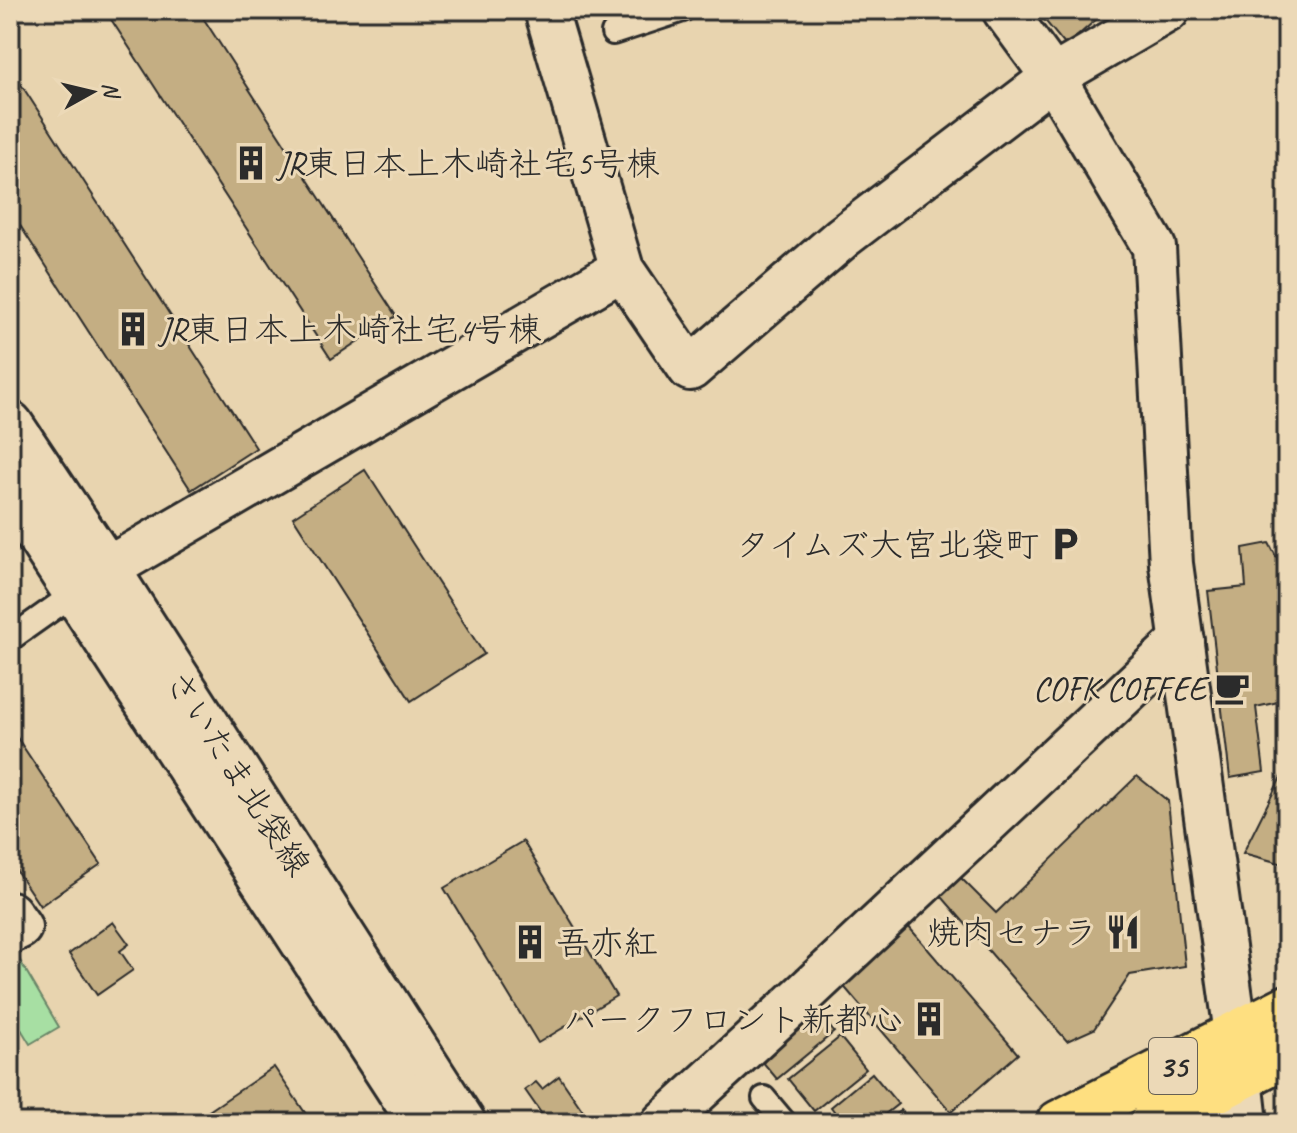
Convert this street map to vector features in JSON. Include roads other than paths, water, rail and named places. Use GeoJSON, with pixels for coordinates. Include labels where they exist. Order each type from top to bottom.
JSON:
{"type":"FeatureCollection","features":[{"type":"Feature","properties":{"kind":"main road","name":"さいたま北袋線"},"geometry":{"type":"LineString","coordinates":[[10,424],[91,581],[421,1123]]}},
{"type":"Feature","properties":{"kind":"main road","name":"さいたま北袋線"},"geometry":{"type":"LineString","coordinates":[[10,492],[91,581],[463,1123]]}},
{"type":"Feature","properties":{"kind":"main road","name":"35"},"geometry":{"type":"LineString","coordinates":[[1059,1123],[1287,1008]]}},
{"type":"Feature","properties":{"kind":"main road","name":"35"},"geometry":{"type":"LineString","coordinates":[[1152,1123],[1287,1054]]}},
{"type":"Feature","properties":{"kind":"street"},"geometry":{"type":"LineString","coordinates":[[546,10],[622,269],[690,369],[843,237],[1053,77],[1168,10]]}},
{"type":"Feature","properties":{"kind":"street"},"geometry":{"type":"LineString","coordinates":[[1004,10],[1053,77],[1154,247],[1171,564],[1246,1123]]}},
{"type":"Feature","properties":{"kind":"street"},"geometry":{"type":"LineString","coordinates":[[91,581],[622,269]]}},
{"type":"Feature","properties":{"kind":"street"},"geometry":{"type":"LineString","coordinates":[[663,1123],[1182,640]]}},
{"type":"Feature","properties":{"kind":"street"},"geometry":{"type":"LineString","coordinates":[[10,913],[20,927],[10,932]]}},
{"type":"Feature","properties":{"kind":"lane"},"geometry":{"type":"LineString","coordinates":[[613,33],[683,10]]}},
{"type":"Feature","properties":{"kind":"lane"},"geometry":{"type":"LineString","coordinates":[[10,639],[91,581]]}},
{"type":"Feature","properties":{"kind":"lane"},"geometry":{"type":"LineString","coordinates":[[764,1098],[785,1123]]}},
{"type":"Feature","properties":{"kind":"place","name":"JR東日本上木崎社宅5号棟"},"geometry":{"type":"Point","coordinates":[251,163]}},
{"type":"Feature","properties":{"kind":"place","name":"JR東日本上木崎社宅4号棟"},"geometry":{"type":"Point","coordinates":[133,329]}},
{"type":"Feature","properties":{"kind":"place","name":"タイムズ大宮北袋町"},"geometry":{"type":"Point","coordinates":[1065,544]}},
{"type":"Feature","properties":{"kind":"place","name":"COFK COFFEE"},"geometry":{"type":"Point","coordinates":[1232,688]}},
{"type":"Feature","properties":{"kind":"place","name":"焼肉セナラ"},"geometry":{"type":"Point","coordinates":[1123,932]}},
{"type":"Feature","properties":{"kind":"place","name":"吾亦紅"},"geometry":{"type":"Point","coordinates":[530,942]}},
{"type":"Feature","properties":{"kind":"place","name":"パークフロント新都心"},"geometry":{"type":"Point","coordinates":[929,1019]}}]}
